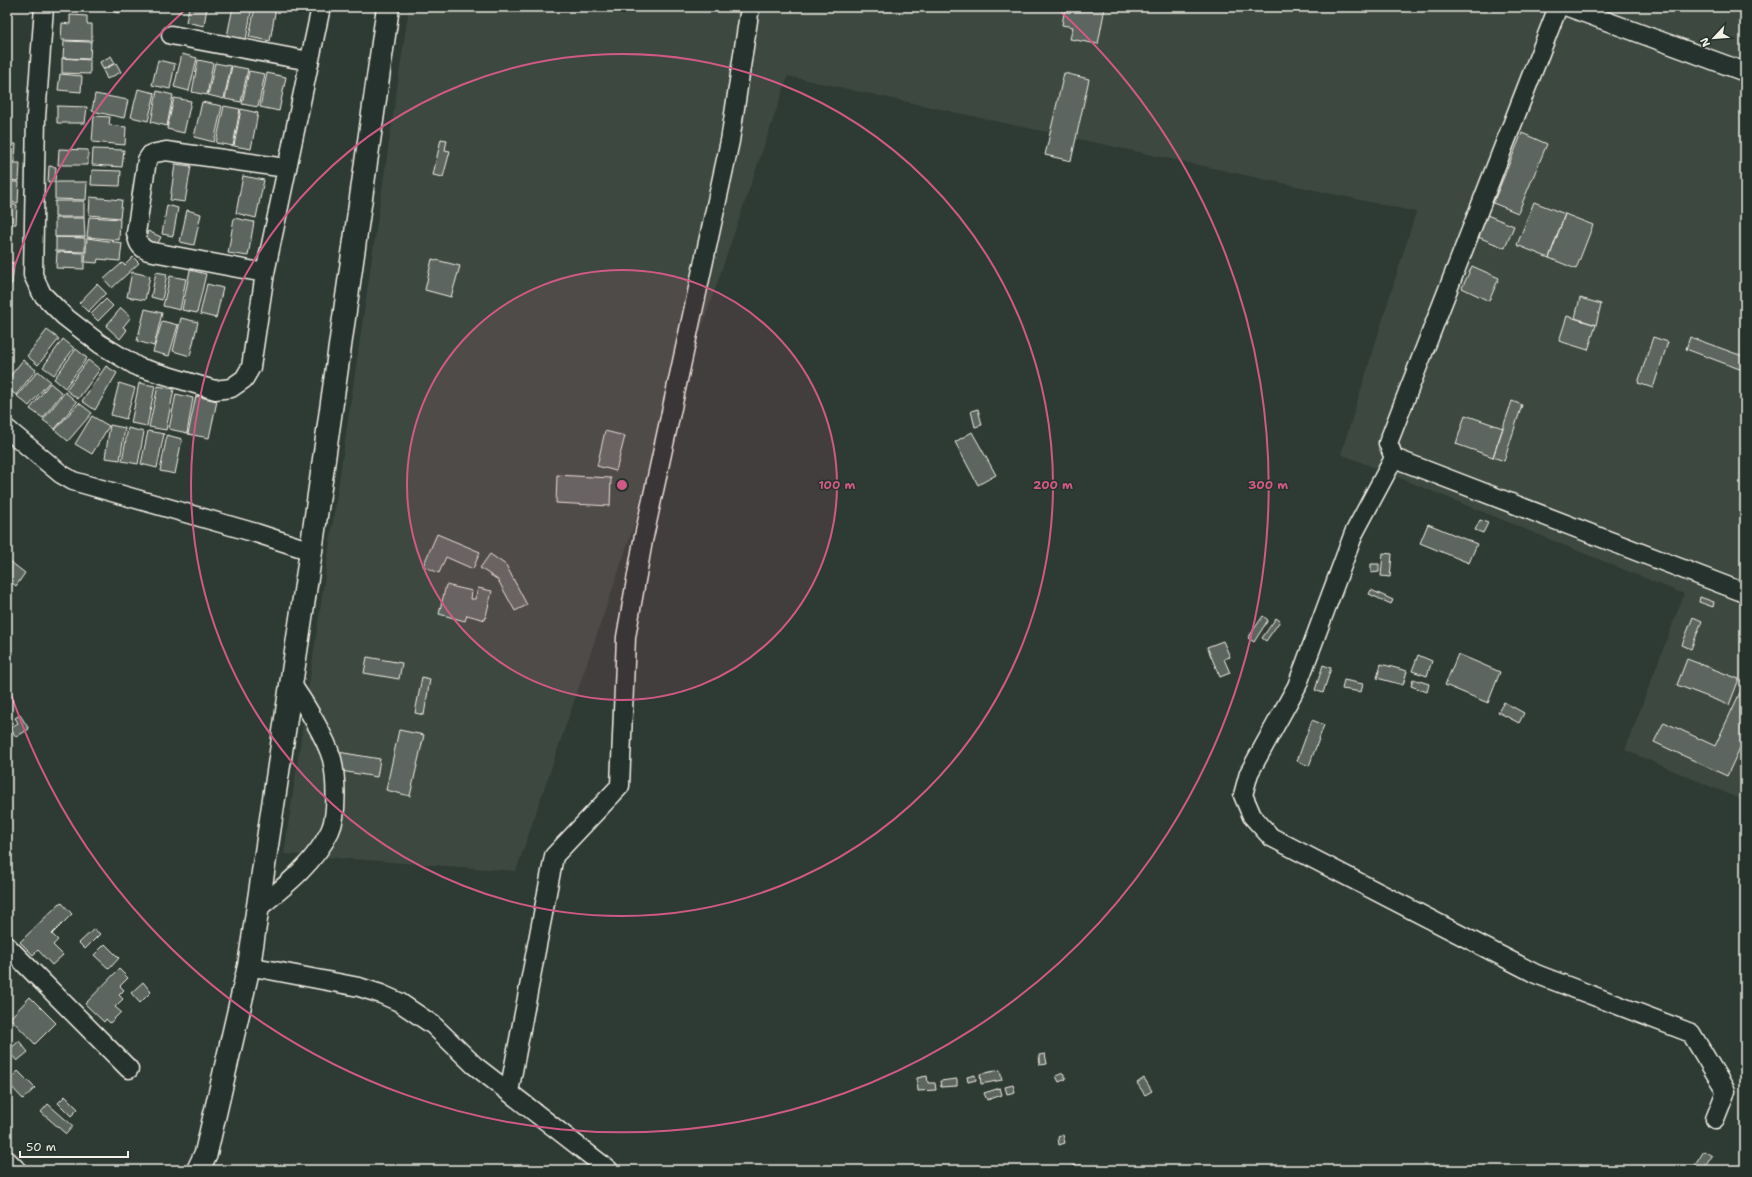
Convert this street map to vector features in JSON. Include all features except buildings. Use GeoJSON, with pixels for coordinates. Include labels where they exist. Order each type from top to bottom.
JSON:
{"type":"FeatureCollection","features":[{"type":"Feature","properties":{"kind":"main road"},"geometry":{"type":"LineString","coordinates":[[198,1170],[206,1152],[249,966],[311,551],[388,7]]}},
{"type":"Feature","properties":{"kind":"street"},"geometry":{"type":"LineString","coordinates":[[44,7],[36,117],[33,275],[36,284],[42,294],[64,316],[100,344],[138,367],[215,390],[231,388],[244,379],[251,367],[265,273],[321,7]]}},
{"type":"Feature","properties":{"kind":"street"},"geometry":{"type":"LineString","coordinates":[[509,1092],[554,856],[620,786],[626,637],[645,533],[730,141],[750,7]]}},
{"type":"Feature","properties":{"kind":"street"},"geometry":{"type":"LineString","coordinates":[[1558,7],[1388,443],[1394,458],[1745,593]]}},
{"type":"Feature","properties":{"kind":"street"},"geometry":{"type":"LineString","coordinates":[[1568,7],[1745,72]]}},
{"type":"Feature","properties":{"kind":"street"},"geometry":{"type":"LineString","coordinates":[[171,35],[309,61]]}},
{"type":"Feature","properties":{"kind":"street"},"geometry":{"type":"LineString","coordinates":[[265,273],[148,251],[142,248],[138,242],[136,233],[146,160],[151,154],[166,151],[286,168]]}},
{"type":"Feature","properties":{"kind":"street"},"geometry":{"type":"LineString","coordinates":[[7,429],[61,474],[73,480],[256,533],[311,551]]}},
{"type":"Feature","properties":{"kind":"street"},"geometry":{"type":"LineString","coordinates":[[1394,458],[1354,533],[1297,686],[1249,774],[1243,795],[1252,816],[1271,837],[1536,974],[1691,1033],[1726,1091],[1715,1119]]}},
{"type":"Feature","properties":{"kind":"street"},"geometry":{"type":"LineString","coordinates":[[257,909],[288,884],[311,860],[330,831],[335,811],[336,791],[332,759],[324,740],[301,697],[291,683]]}},
{"type":"Feature","properties":{"kind":"street"},"geometry":{"type":"LineString","coordinates":[[7,946],[129,1069]]}},
{"type":"Feature","properties":{"kind":"street"},"geometry":{"type":"LineString","coordinates":[[249,966],[359,987],[400,1002],[434,1025],[474,1065],[609,1170]]}},
{"type":"Feature","properties":{"kind":"street"},"geometry":{"type":"LineString","coordinates":[[7,1160],[17,1170]]}},
{"type":"Feature","properties":{"kind":"shaded area"},"geometry":{"type":"Polygon","coordinates":[[[409,7],[1745,7],[1745,801],[1625,750],[1684,594],[1341,454],[1416,212],[788,76],[516,871],[284,854],[409,7]]]}}]}
